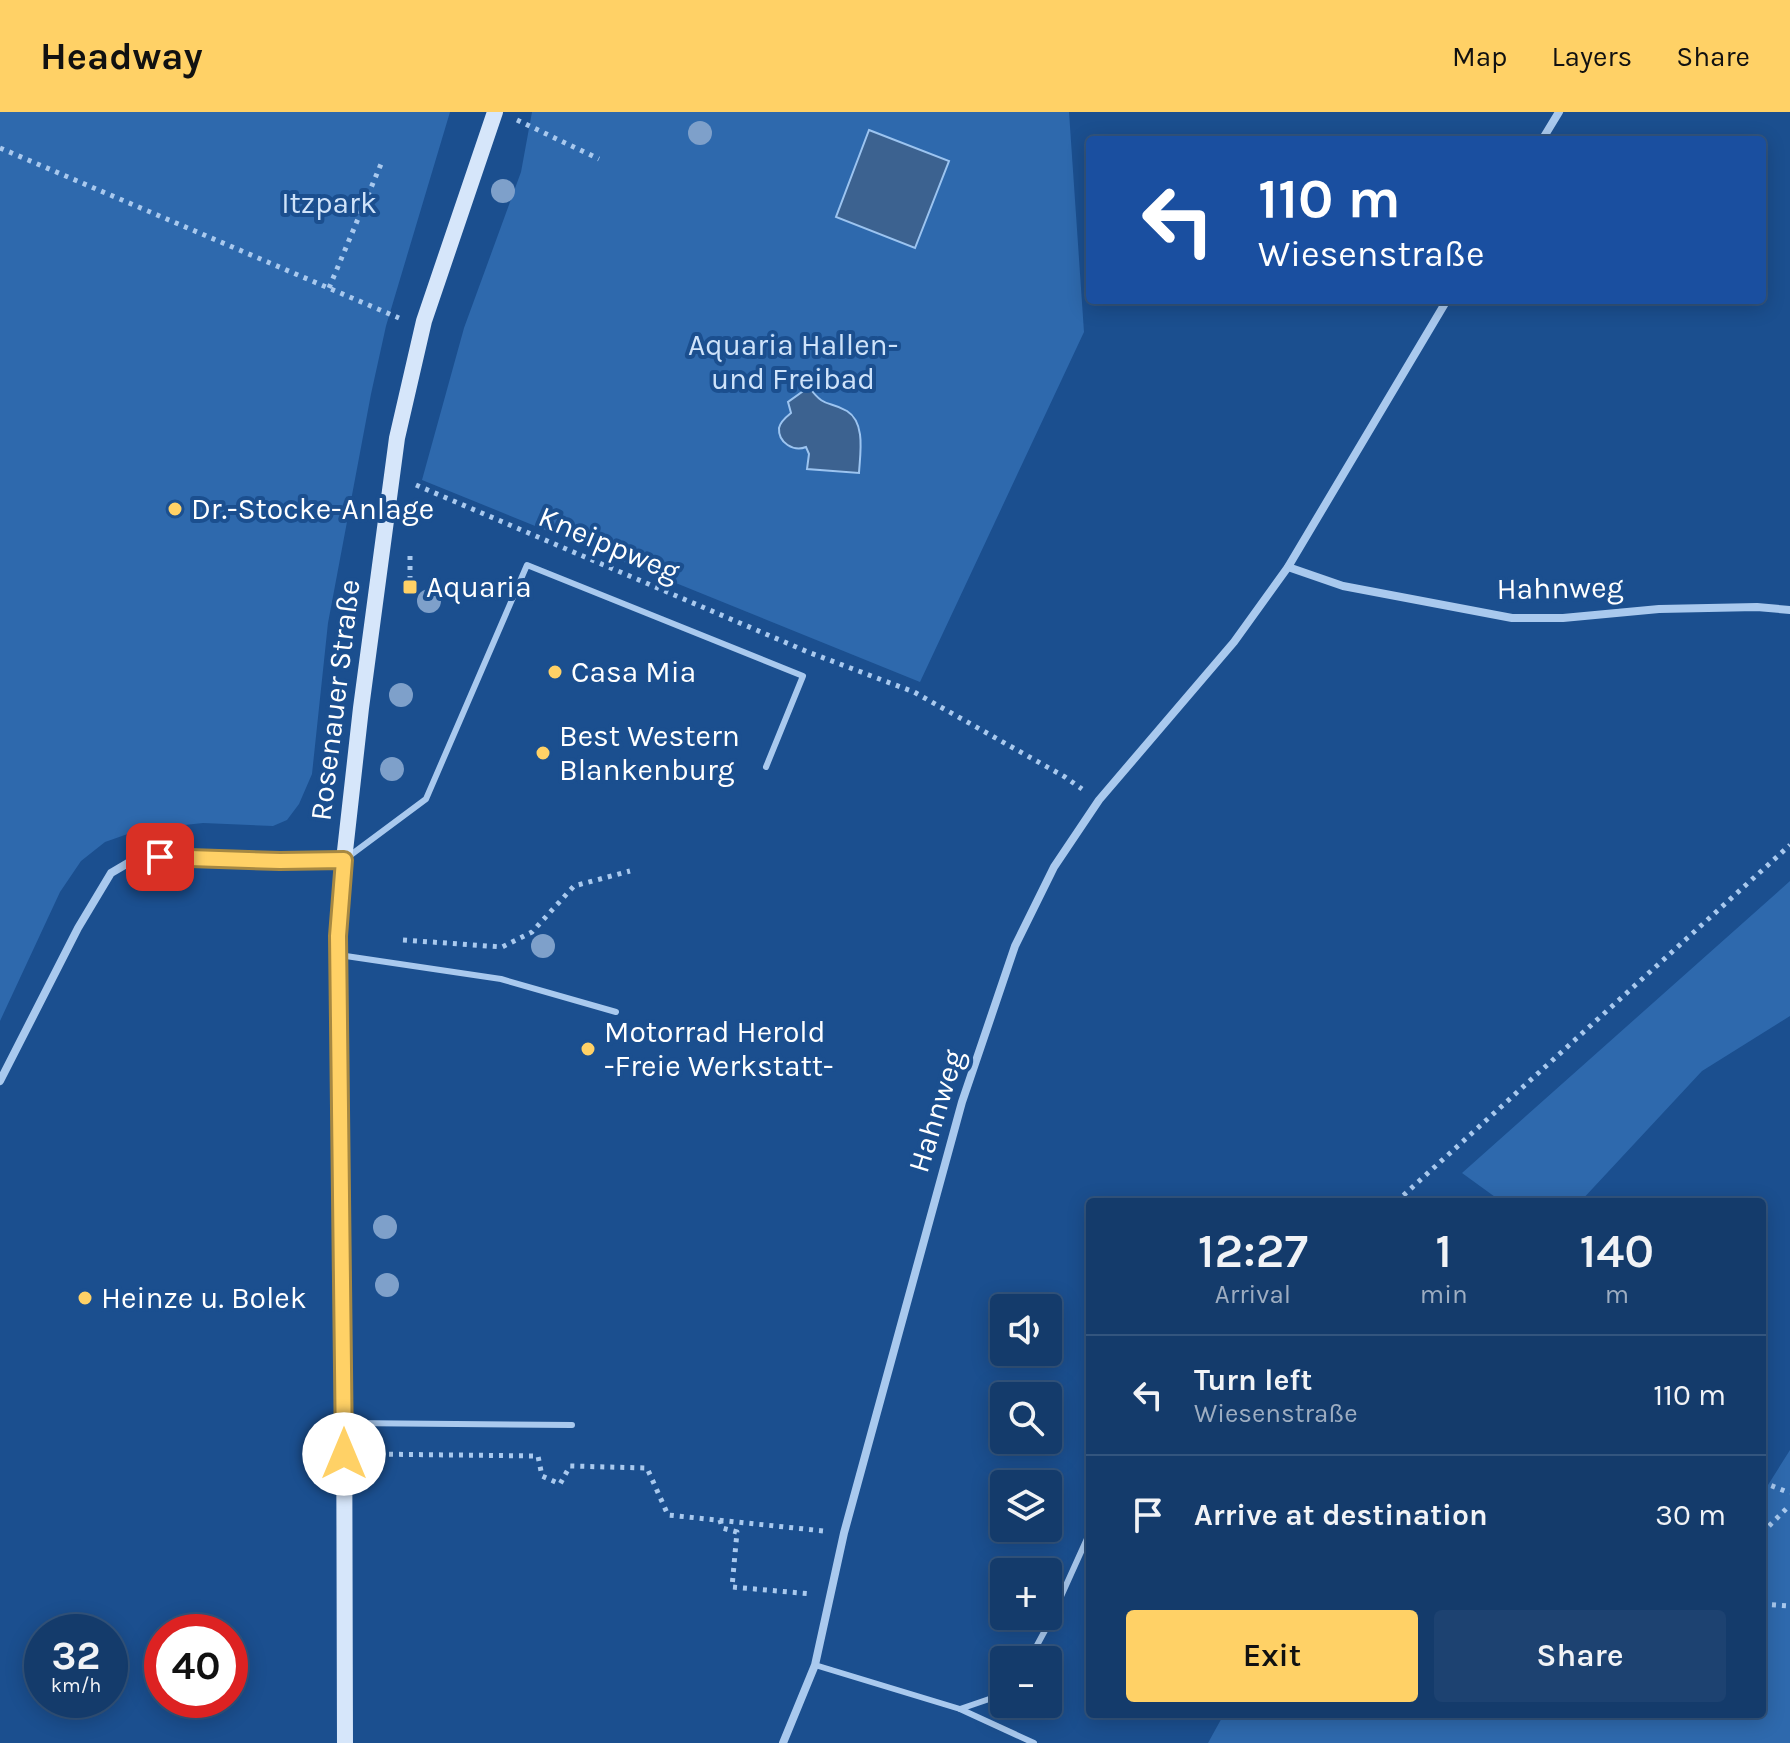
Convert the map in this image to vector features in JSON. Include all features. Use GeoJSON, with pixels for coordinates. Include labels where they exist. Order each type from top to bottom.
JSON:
{"type":"FeatureCollection","features":[{"type":"Feature","properties":{"kind":"street","name":"Rosenauer Straße"},"geometry":{"type":"LineString","coordinates":[[345,1743],[338,936],[344,860],[397,438],[424,321],[495,112]]}},
{"type":"Feature","properties":{"kind":"street"},"geometry":{"type":"LineString","coordinates":[[1544,136],[1559,112]]}},
{"type":"Feature","properties":{"kind":"street","name":"Hahnweg"},"geometry":{"type":"LineString","coordinates":[[783,1743],[815,1665],[844,1533],[962,1102],[1015,946],[1054,867],[1099,800],[1234,642],[1288,567],[1445,304]]}},
{"type":"Feature","properties":{"kind":"street","name":"Hahnweg"},"geometry":{"type":"LineString","coordinates":[[1288,567],[1343,586],[1512,618],[1563,618],[1659,609],[1757,607],[1790,610]]}},
{"type":"Feature","properties":{"kind":"street"},"geometry":{"type":"LineString","coordinates":[[0,1081],[78,928],[111,873],[128,863],[160,857],[344,860]]}},
{"type":"Feature","properties":{"kind":"lane"},"geometry":{"type":"LineString","coordinates":[[344,860],[426,799],[527,565],[803,676],[766,767]]}},
{"type":"Feature","properties":{"kind":"lane"},"geometry":{"type":"LineString","coordinates":[[339,955],[501,979],[616,1012]]}},
{"type":"Feature","properties":{"kind":"lane"},"geometry":{"type":"LineString","coordinates":[[343,1423],[572,1425]]}},
{"type":"Feature","properties":{"kind":"lane"},"geometry":{"type":"LineString","coordinates":[[1037,1646],[1086,1541]]}},
{"type":"Feature","properties":{"kind":"lane"},"geometry":{"type":"LineString","coordinates":[[815,1665],[960,1709],[1034,1743]]}},
{"type":"Feature","properties":{"kind":"lane"},"geometry":{"type":"LineString","coordinates":[[960,1709],[990,1699]]}},
{"type":"Feature","properties":{"kind":"path"},"geometry":{"type":"LineString","coordinates":[[513,119],[599,159]]}},
{"type":"Feature","properties":{"kind":"path"},"geometry":{"type":"LineString","coordinates":[[0,148],[400,318],[424,321]]}},
{"type":"Feature","properties":{"kind":"path"},"geometry":{"type":"LineString","coordinates":[[329,288],[381,164]]}},
{"type":"Feature","properties":{"kind":"path","name":"Kneippweg"},"geometry":{"type":"LineString","coordinates":[[392,476],[808,652],[914,692],[1065,777]]}},
{"type":"Feature","properties":{"kind":"path"},"geometry":{"type":"LineString","coordinates":[[1400,1198],[1790,845]]}},
{"type":"Feature","properties":{"kind":"path"},"geometry":{"type":"LineString","coordinates":[[398,940],[502,947],[532,932],[574,886],[630,871]]}},
{"type":"Feature","properties":{"kind":"path"},"geometry":{"type":"LineString","coordinates":[[344,1454],[538,1456],[542,1476],[560,1484],[570,1466],[647,1468],[668,1515],[794,1528]]}},
{"type":"Feature","properties":{"kind":"path"},"geometry":{"type":"LineString","coordinates":[[1766,1484],[1790,1493]]}},
{"type":"Feature","properties":{"kind":"path"},"geometry":{"type":"LineString","coordinates":[[1766,1529],[1790,1505]]}},
{"type":"Feature","properties":{"kind":"path"},"geometry":{"type":"LineString","coordinates":[[720,1520],[722,1528],[737,1532],[732,1587],[829,1595]]}},
{"type":"Feature","properties":{"kind":"path"},"geometry":{"type":"LineString","coordinates":[[1766,1604],[1790,1606]]}},
{"type":"Feature","properties":{"kind":"green space","name":"Dr.-Stocke-Anlage"},"geometry":{"type":"Polygon","coordinates":[[[0,112],[450,112],[386,326],[371,394],[328,623],[312,774],[299,804],[287,820],[273,826],[203,823],[139,830],[105,842],[81,861],[60,892],[0,1021],[0,112]]]}},
{"type":"Feature","properties":{"kind":"green space","name":"Aquaria Hallen- und Freibad"},"geometry":{"type":"Polygon","coordinates":[[[532,112],[1069,112],[1084,332],[920,682],[422,480],[464,328],[521,172],[532,112]]]}},
{"type":"Feature","properties":{"kind":"green space"},"geometry":{"type":"Polygon","coordinates":[[[1790,881],[1790,1016],[1702,1071],[1584,1198],[1496,1198],[1462,1173],[1790,881]]]}},
{"type":"Feature","properties":{"kind":"green space"},"geometry":{"type":"Polygon","coordinates":[[[1790,1450],[1790,1743],[1208,1743],[1222,1718],[1766,1718],[1768,1485],[1790,1450]]]}},
{"type":"Feature","properties":{"kind":"shaded area"},"geometry":{"type":"Polygon","coordinates":[[[869,130],[949,161],[915,248],[836,217],[869,130]]]}},
{"type":"Feature","properties":{"kind":"shaded area"},"geometry":{"type":"Polygon","coordinates":[[[809,387],[823,401],[853,416],[860,439],[859,473],[807,469],[809,454],[806,447],[792,447],[781,438],[780,426],[791,413],[788,402],[809,387]]]}},
{"type":"Feature","properties":{"kind":"place","name":"Dr.-Stocke-Anlage"},"geometry":{"type":"Point","coordinates":[175,509]}},
{"type":"Feature","properties":{"kind":"place","name":"Aquaria"},"geometry":{"type":"Point","coordinates":[410,587]}},
{"type":"Feature","properties":{"kind":"place","name":"Casa Mia"},"geometry":{"type":"Point","coordinates":[555,672]}},
{"type":"Feature","properties":{"kind":"place","name":"Best Western Blankenburg"},"geometry":{"type":"Point","coordinates":[543,753]}},
{"type":"Feature","properties":{"kind":"place","name":"Motorrad Herold -Freie Werkstatt-"},"geometry":{"type":"Point","coordinates":[588,1049]}},
{"type":"Feature","properties":{"kind":"place","name":"Heinze u. Bolek"},"geometry":{"type":"Point","coordinates":[85,1298]}},
{"type":"Feature","properties":{"kind":"route"},"geometry":{"type":"LineString","coordinates":[[160,857],[344,860],[338,936],[344,1454]]}},
{"type":"Feature","properties":{"kind":"park label","name":"Itzpark"},"geometry":{"type":"Point","coordinates":[329,203]}}]}
